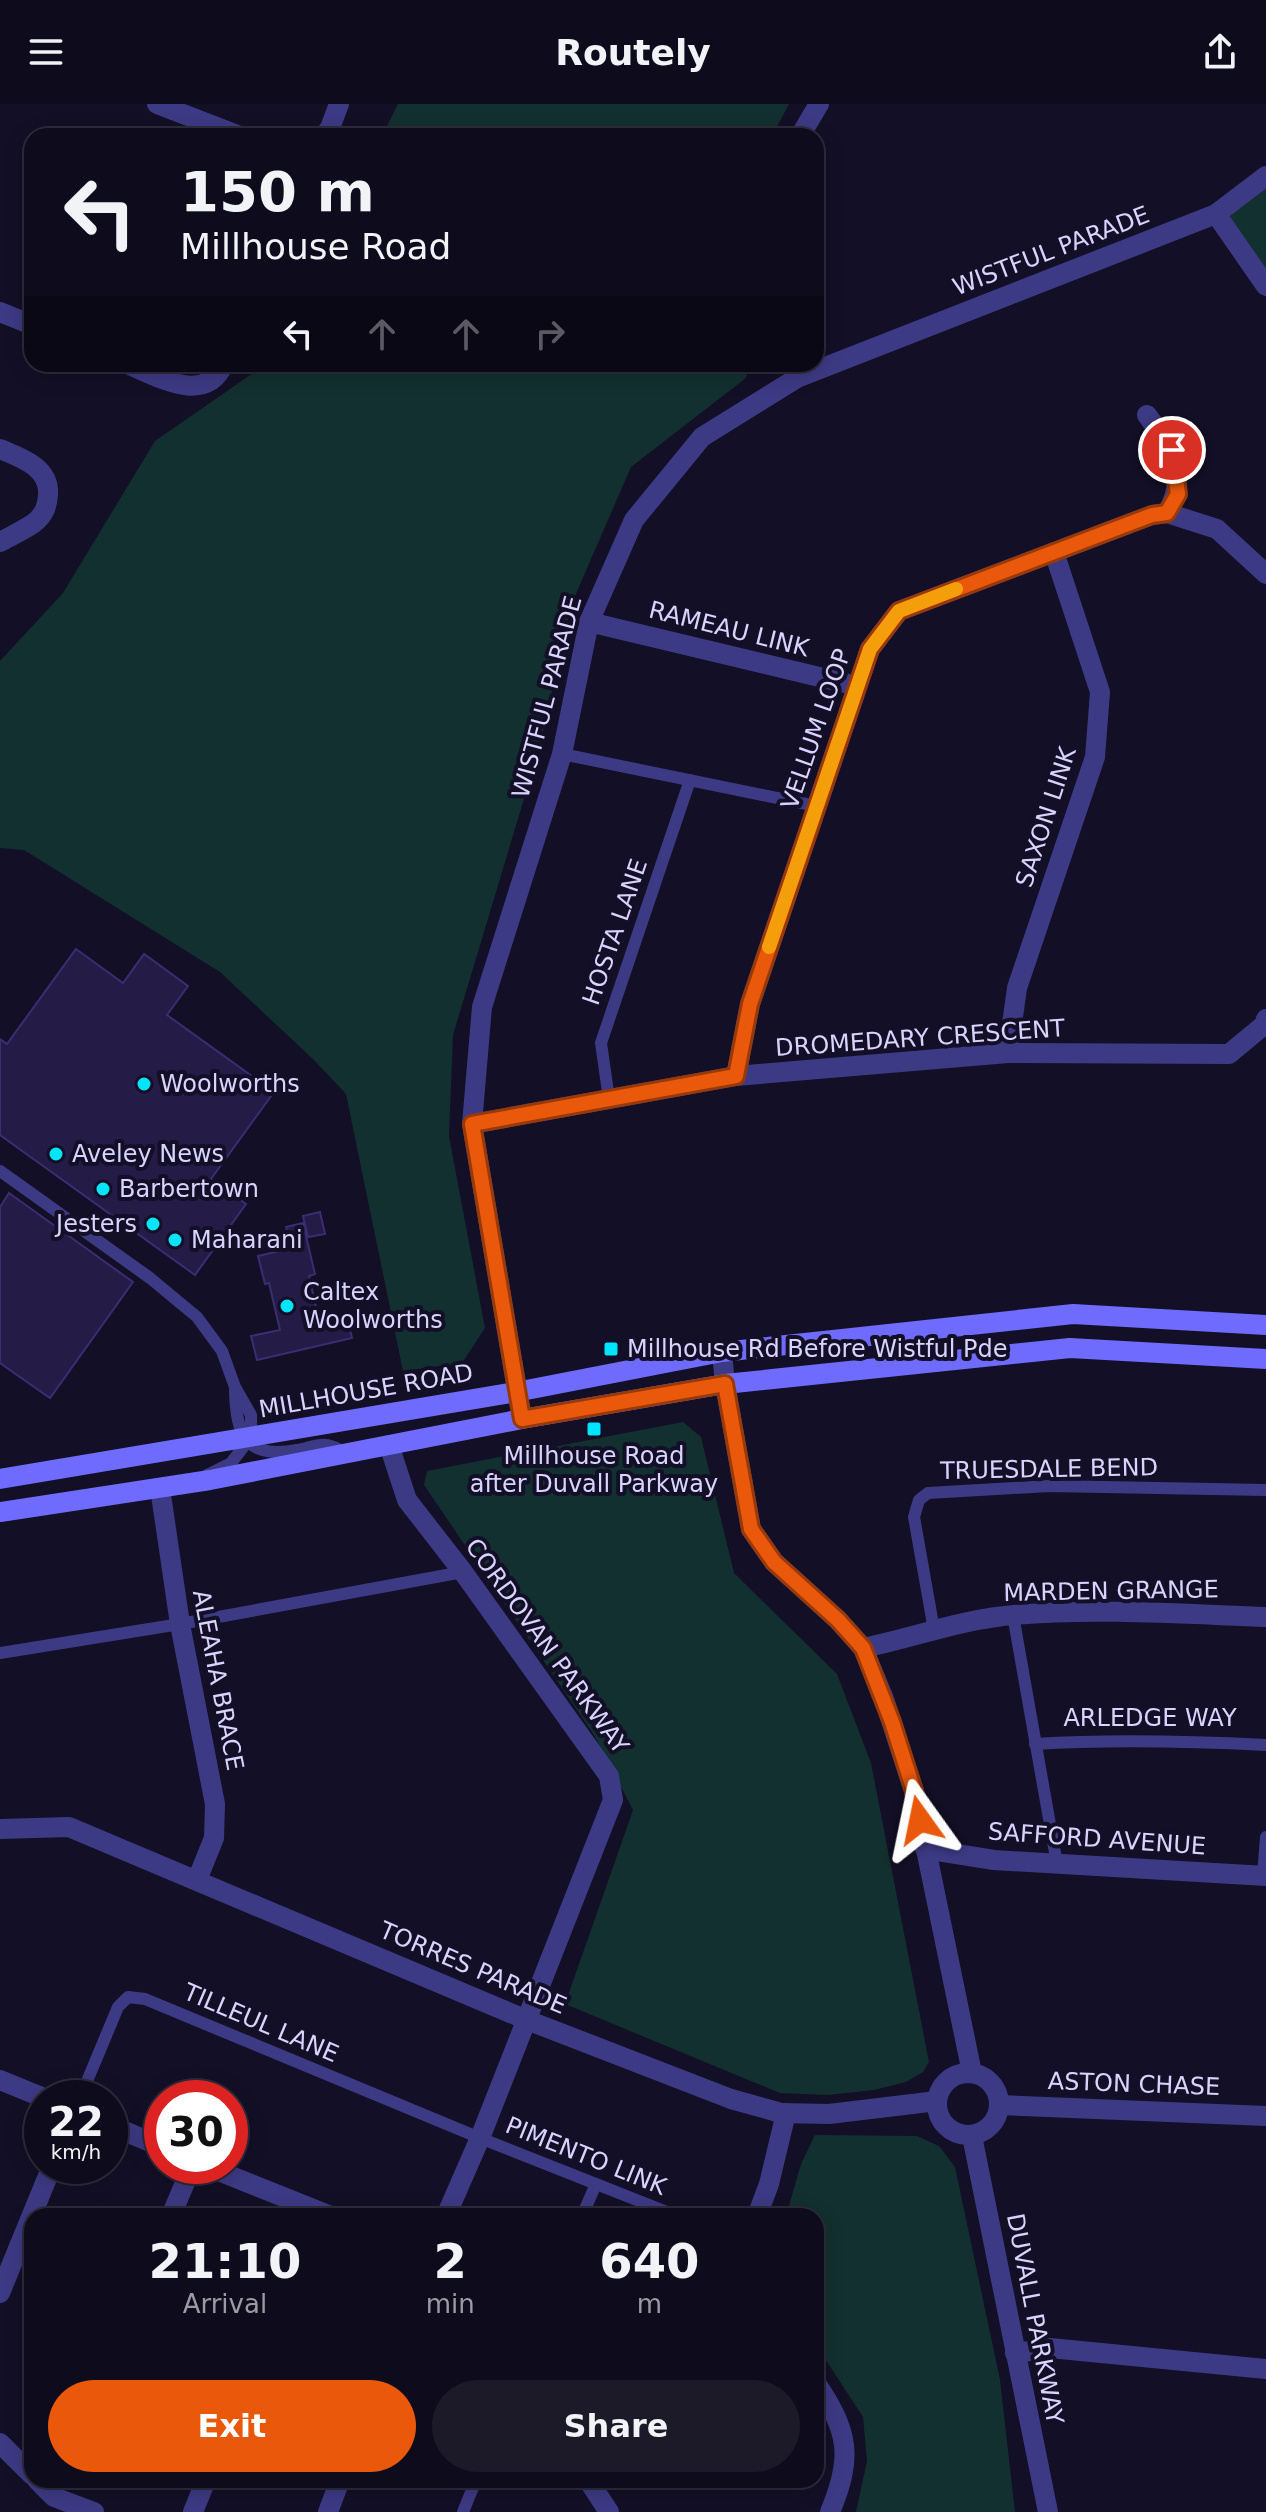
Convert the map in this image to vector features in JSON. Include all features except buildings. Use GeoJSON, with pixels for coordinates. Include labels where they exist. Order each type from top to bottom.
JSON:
{"type":"FeatureCollection","features":[{"type":"Feature","properties":{"kind":"main road","name":"MILLHOUSE ROAD"},"geometry":{"type":"LineString","coordinates":[[0,1479],[516,1392],[722,1352],[1073,1314],[1266,1325]]}},
{"type":"Feature","properties":{"kind":"main road"},"geometry":{"type":"LineString","coordinates":[[1070,1348],[1073,1314]]}},
{"type":"Feature","properties":{"kind":"main road"},"geometry":{"type":"LineString","coordinates":[[0,1512],[199,1482],[522,1419],[725,1384],[1070,1348],[1266,1359]]}},
{"type":"Feature","properties":{"kind":"street"},"geometry":{"type":"LineString","coordinates":[[157,104],[219,128]]}},
{"type":"Feature","properties":{"kind":"street"},"geometry":{"type":"LineString","coordinates":[[330,128],[339,104]]}},
{"type":"Feature","properties":{"kind":"street"},"geometry":{"type":"LineString","coordinates":[[805,128],[819,104]]}},
{"type":"Feature","properties":{"kind":"street","name":"WISTFUL PARADE"},"geometry":{"type":"LineString","coordinates":[[824,360],[1216,214],[1266,176]]}},
{"type":"Feature","properties":{"kind":"street"},"geometry":{"type":"LineString","coordinates":[[1216,214],[1266,286]]}},
{"type":"Feature","properties":{"kind":"street"},"geometry":{"type":"LineString","coordinates":[[0,312],[24,322]]}},
{"type":"Feature","properties":{"kind":"street"},"geometry":{"type":"LineString","coordinates":[[149,372],[190,387],[207,384],[220,372]]}},
{"type":"Feature","properties":{"kind":"street","name":"WISTFUL PARADE"},"geometry":{"type":"LineString","coordinates":[[522,1419],[472,1124],[482,1007],[562,754],[589,622],[634,520],[702,437],[793,372]]}},
{"type":"Feature","properties":{"kind":"street"},"geometry":{"type":"LineString","coordinates":[[1147,415],[1172,450],[1178,494],[1167,513],[1217,529],[1266,574]]}},
{"type":"Feature","properties":{"kind":"street"},"geometry":{"type":"LineString","coordinates":[[0,449],[28,461],[41,472],[48,487],[47,508],[35,522],[0,542]]}},
{"type":"Feature","properties":{"kind":"street","name":"VELLUM LOOP"},"geometry":{"type":"LineString","coordinates":[[736,1076],[750,1004],[857,686],[870,649],[899,611],[1152,515],[1167,513]]}},
{"type":"Feature","properties":{"kind":"street","name":"SAXON LINK"},"geometry":{"type":"LineString","coordinates":[[1008,1053],[1017,988],[1095,757],[1100,692],[1054,552]]}},
{"type":"Feature","properties":{"kind":"street","name":"RAMEAU LINK"},"geometry":{"type":"LineString","coordinates":[[589,622],[857,686]]}},
{"type":"Feature","properties":{"kind":"street","name":"DROMEDARY CRESCENT"},"geometry":{"type":"LineString","coordinates":[[472,1124],[736,1076],[1008,1053],[1229,1054],[1264,1025],[1266,1019]]}},
{"type":"Feature","properties":{"kind":"street"},"geometry":{"type":"LineString","coordinates":[[722,1352],[751,1529],[774,1562],[838,1620],[863,1648],[884,1699],[914,1791],[972,2073]]}},
{"type":"Feature","properties":{"kind":"street","name":"CORDOVAN PARKWAY"},"geometry":{"type":"LineString","coordinates":[[389,1445],[407,1500],[463,1572],[609,1776],[613,1800],[449,2208]]}},
{"type":"Feature","properties":{"kind":"street","name":"ALEAHA BRACE"},"geometry":{"type":"LineString","coordinates":[[160,1488],[180,1624],[215,1804],[214,1838],[197,1880]]}},
{"type":"Feature","properties":{"kind":"street","name":"MARDEN GRANGE"},"geometry":{"type":"LineString","coordinates":[[863,1648],[1013,1615],[1158,1612],[1266,1617]]}},
{"type":"Feature","properties":{"kind":"street","name":"TORRES PARADE"},"geometry":{"type":"LineString","coordinates":[[0,1829],[69,1827],[527,2020],[731,2099],[786,2113],[829,2114],[937,2101]]}},
{"type":"Feature","properties":{"kind":"street","name":"SAFFORD AVENUE"},"geometry":{"type":"LineString","coordinates":[[925,1849],[994,1860],[1264,1876]]}},
{"type":"Feature","properties":{"kind":"street"},"geometry":{"type":"LineString","coordinates":[[963,2072],[989,2080],[997,2092],[1000,2105],[992,2126],[972,2136],[956,2134],[947,2128],[939,2116],[937,2101],[944,2083],[963,2072]]}},
{"type":"Feature","properties":{"kind":"street"},"geometry":{"type":"LineString","coordinates":[[0,2080],[24,2090]]}},
{"type":"Feature","properties":{"kind":"street","name":"ASTON CHASE"},"geometry":{"type":"LineString","coordinates":[[1000,2105],[1266,2116]]}},
{"type":"Feature","properties":{"kind":"street"},"geometry":{"type":"LineString","coordinates":[[760,2208],[786,2113]]}},
{"type":"Feature","properties":{"kind":"street","name":"DUVALL PARKWAY"},"geometry":{"type":"LineString","coordinates":[[972,2136],[1048,2512]]}},
{"type":"Feature","properties":{"kind":"street"},"geometry":{"type":"LineString","coordinates":[[35,2208],[45,2184]]}},
{"type":"Feature","properties":{"kind":"street"},"geometry":{"type":"LineString","coordinates":[[174,2208],[184,2184]]}},
{"type":"Feature","properties":{"kind":"street"},"geometry":{"type":"LineString","coordinates":[[248,2184],[306,2208]]}},
{"type":"Feature","properties":{"kind":"street"},"geometry":{"type":"LineString","coordinates":[[0,2293],[24,2234]]}},
{"type":"Feature","properties":{"kind":"street"},"geometry":{"type":"LineString","coordinates":[[1015,2353],[1050,2348],[1266,2369]]}},
{"type":"Feature","properties":{"kind":"street"},"geometry":{"type":"LineString","coordinates":[[824,2395],[836,2414],[845,2446],[843,2474],[830,2512]]}},
{"type":"Feature","properties":{"kind":"street"},"geometry":{"type":"LineString","coordinates":[[0,2443],[24,2467]]}},
{"type":"Feature","properties":{"kind":"street"},"geometry":{"type":"LineString","coordinates":[[193,2512],[203,2488]]}},
{"type":"Feature","properties":{"kind":"street"},"geometry":{"type":"LineString","coordinates":[[328,2512],[337,2488]]}},
{"type":"Feature","properties":{"kind":"street"},"geometry":{"type":"LineString","coordinates":[[593,2488],[609,2512]]}},
{"type":"Feature","properties":{"kind":"street"},"geometry":{"type":"LineString","coordinates":[[55,2496],[94,2512]]}},
{"type":"Feature","properties":{"kind":"lane"},"geometry":{"type":"LineString","coordinates":[[562,754],[816,806]]}},
{"type":"Feature","properties":{"kind":"lane","name":"HOSTA LANE"},"geometry":{"type":"LineString","coordinates":[[609,1099],[601,1043],[690,780]]}},
{"type":"Feature","properties":{"kind":"lane"},"geometry":{"type":"LineString","coordinates":[[0,1171],[142,1272],[197,1317],[222,1351],[235,1387],[236,1418],[247,1439],[266,1451],[293,1451],[325,1444],[347,1453]]}},
{"type":"Feature","properties":{"kind":"lane"},"geometry":{"type":"LineString","coordinates":[[199,1482],[211,1472],[231,1463],[247,1439]]}},
{"type":"Feature","properties":{"kind":"lane","name":"TRUESDALE BEND"},"geometry":{"type":"LineString","coordinates":[[934,1630],[914,1517],[919,1500],[928,1493],[1049,1486],[1266,1490]]}},
{"type":"Feature","properties":{"kind":"lane"},"geometry":{"type":"LineString","coordinates":[[0,1653],[180,1624],[463,1572]]}},
{"type":"Feature","properties":{"kind":"lane"},"geometry":{"type":"LineString","coordinates":[[1013,1615],[1057,1864]]}},
{"type":"Feature","properties":{"kind":"lane","name":"ARLEDGE WAY"},"geometry":{"type":"LineString","coordinates":[[1035,1744],[1167,1739],[1266,1745]]}},
{"type":"Feature","properties":{"kind":"lane"},"geometry":{"type":"LineString","coordinates":[[1264,1876],[1266,1837]]}},
{"type":"Feature","properties":{"kind":"lane","name":"TILLEUL LANE"},"geometry":{"type":"LineString","coordinates":[[88,2080],[118,2007],[128,1997],[145,1999],[480,2138]]}},
{"type":"Feature","properties":{"kind":"lane","name":"PIMENTO LINK"},"geometry":{"type":"LineString","coordinates":[[480,2138],[657,2208]]}},
{"type":"Feature","properties":{"kind":"lane"},"geometry":{"type":"LineString","coordinates":[[586,2208],[596,2184]]}},
{"type":"Feature","properties":{"kind":"lane"},"geometry":{"type":"LineString","coordinates":[[463,2512],[473,2488]]}},
{"type":"Feature","properties":{"kind":"green space"},"geometry":{"type":"Polygon","coordinates":[[[398,104],[789,104],[776,128],[386,128],[398,104]]]}},
{"type":"Feature","properties":{"kind":"green space"},"geometry":{"type":"Polygon","coordinates":[[[1266,175],[1266,286],[1216,213],[1266,175]]]}},
{"type":"Feature","properties":{"kind":"green space"},"geometry":{"type":"Polygon","coordinates":[[[254,372],[748,372],[746,378],[631,467],[572,603],[539,749],[453,1035],[449,1136],[485,1328],[462,1363],[403,1371],[346,1094],[220,972],[24,850],[0,848],[0,661],[63,593],[155,441],[254,372]]]}},
{"type":"Feature","properties":{"kind":"green space"},"geometry":{"type":"Polygon","coordinates":[[[683,1422],[701,1437],[734,1573],[837,1674],[871,1763],[929,2062],[923,2072],[906,2082],[874,2090],[828,2095],[780,2093],[565,2004],[633,1810],[594,1735],[424,1485],[427,1471],[683,1422]]]}},
{"type":"Feature","properties":{"kind":"green space"},"geometry":{"type":"Polygon","coordinates":[[[815,2135],[917,2136],[939,2146],[955,2167],[1000,2380],[1015,2512],[856,2512],[867,2461],[863,2417],[824,2357],[824,2208],[788,2208],[801,2164],[815,2135]]]}},
{"type":"Feature","properties":{"kind":"slow traffic"},"geometry":{"type":"LineString","coordinates":[[769,947],[870,649],[899,611],[956,589]]}},
{"type":"Feature","properties":{"kind":"place","name":"Woolworths"},"geometry":{"type":"Point","coordinates":[144,1084]}},
{"type":"Feature","properties":{"kind":"place","name":"Aveley News"},"geometry":{"type":"Point","coordinates":[56,1154]}},
{"type":"Feature","properties":{"kind":"place","name":"Barbertown"},"geometry":{"type":"Point","coordinates":[103,1189]}},
{"type":"Feature","properties":{"kind":"place","name":"Jesters"},"geometry":{"type":"Point","coordinates":[153,1224]}},
{"type":"Feature","properties":{"kind":"place","name":"Maharani"},"geometry":{"type":"Point","coordinates":[175,1240]}},
{"type":"Feature","properties":{"kind":"place","name":"Caltex Woolworths"},"geometry":{"type":"Point","coordinates":[287,1306]}},
{"type":"Feature","properties":{"kind":"place","name":"Millhouse Rd Before Wistful Pde"},"geometry":{"type":"Point","coordinates":[611,1349]}},
{"type":"Feature","properties":{"kind":"place","name":"Millhouse Road after Duvall Parkway"},"geometry":{"type":"Point","coordinates":[594,1429]}},
{"type":"Feature","properties":{"kind":"route"},"geometry":{"type":"LineString","coordinates":[[920,1820],[892,1722],[863,1648],[838,1620],[774,1562],[751,1529],[725,1384],[522,1419],[472,1124],[736,1076],[750,1004],[870,649],[899,611],[1152,515],[1167,513],[1178,494],[1172,450]]}}]}
